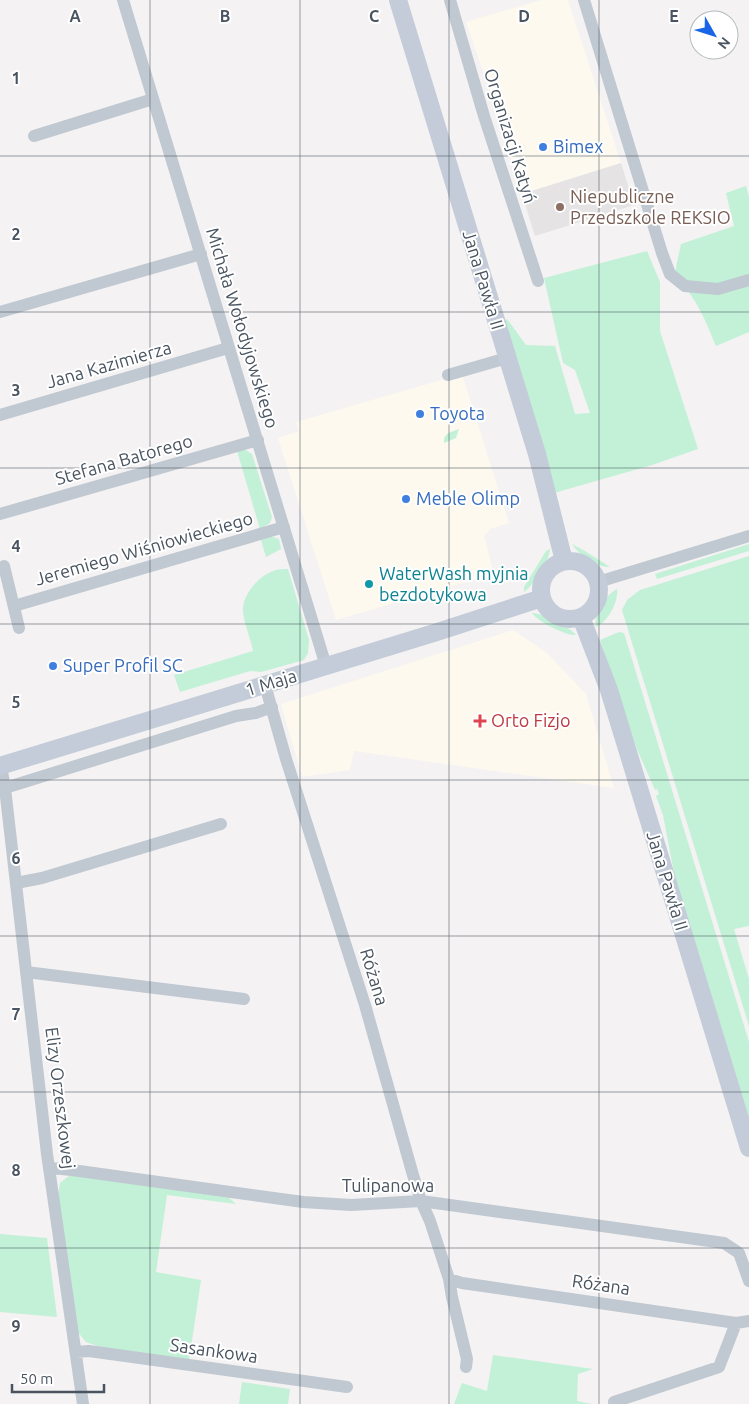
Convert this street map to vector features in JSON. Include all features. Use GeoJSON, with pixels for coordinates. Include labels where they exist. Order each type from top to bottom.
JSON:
{"type":"FeatureCollection","features":[{"type":"Feature","properties":{"kind":"main road","name":"Jana Pawła II"},"geometry":{"type":"LineString","coordinates":[[398,0],[537,454],[564,561]]}},
{"type":"Feature","properties":{"kind":"main road"},"geometry":{"type":"LineString","coordinates":[[564,561],[573,561],[589,567],[598,582],[597,599],[588,612],[581,617],[573,619],[557,616],[545,606],[542,598],[542,582],[545,575],[550,568],[564,561]]}},
{"type":"Feature","properties":{"kind":"main road","name":"1 Maja"},"geometry":{"type":"LineString","coordinates":[[1,766],[434,634],[542,598]]}},
{"type":"Feature","properties":{"kind":"main road","name":"Jana Pawła II"},"geometry":{"type":"LineString","coordinates":[[581,617],[609,690],[749,1148]]}},
{"type":"Feature","properties":{"kind":"street","name":"Michała Wołodyjowskiego"},"geometry":{"type":"LineString","coordinates":[[122,0],[326,666]]}},
{"type":"Feature","properties":{"kind":"street","name":"Organizacji Katyń"},"geometry":{"type":"LineString","coordinates":[[450,0],[484,116],[538,281]]}},
{"type":"Feature","properties":{"kind":"street"},"geometry":{"type":"LineString","coordinates":[[584,0],[670,274],[685,286],[718,289],[749,280]]}},
{"type":"Feature","properties":{"kind":"street"},"geometry":{"type":"LineString","coordinates":[[34,136],[153,99]]}},
{"type":"Feature","properties":{"kind":"street"},"geometry":{"type":"LineString","coordinates":[[0,312],[201,254]]}},
{"type":"Feature","properties":{"kind":"street","name":"Jana Kazimierza"},"geometry":{"type":"LineString","coordinates":[[0,415],[228,348]]}},
{"type":"Feature","properties":{"kind":"street"},"geometry":{"type":"LineString","coordinates":[[448,375],[508,358]]}},
{"type":"Feature","properties":{"kind":"street","name":"Stefana Batorego"},"geometry":{"type":"LineString","coordinates":[[0,514],[258,440]]}},
{"type":"Feature","properties":{"kind":"street","name":"Jeremiego Wiśniowieckiego"},"geometry":{"type":"LineString","coordinates":[[14,606],[284,526]]}},
{"type":"Feature","properties":{"kind":"street"},"geometry":{"type":"LineString","coordinates":[[598,582],[749,536]]}},
{"type":"Feature","properties":{"kind":"street"},"geometry":{"type":"LineString","coordinates":[[4,566],[19,628]]}},
{"type":"Feature","properties":{"kind":"street","name":"Różana"},"geometry":{"type":"LineString","coordinates":[[265,685],[286,759],[365,1005],[421,1201],[430,1221],[449,1279],[467,1359],[466,1367]]}},
{"type":"Feature","properties":{"kind":"street"},"geometry":{"type":"LineString","coordinates":[[5,788],[236,716],[272,708]]}},
{"type":"Feature","properties":{"kind":"street","name":"Elizy Orzeszkowej"},"geometry":{"type":"LineString","coordinates":[[1,766],[48,1154],[83,1404]]}},
{"type":"Feature","properties":{"kind":"street"},"geometry":{"type":"LineString","coordinates":[[16,883],[42,878],[220,824]]}},
{"type":"Feature","properties":{"kind":"street"},"geometry":{"type":"LineString","coordinates":[[26,972],[244,999]]}},
{"type":"Feature","properties":{"kind":"street","name":"Tulipanowa"},"geometry":{"type":"LineString","coordinates":[[51,1168],[303,1202],[351,1205],[421,1201],[724,1243],[739,1254],[749,1281]]}},
{"type":"Feature","properties":{"kind":"street","name":"Różana"},"geometry":{"type":"LineString","coordinates":[[449,1279],[462,1283],[743,1322]]}},
{"type":"Feature","properties":{"kind":"street"},"geometry":{"type":"LineString","coordinates":[[614,1402],[719,1366],[743,1322]]}},
{"type":"Feature","properties":{"kind":"street","name":"Sasankowa"},"geometry":{"type":"LineString","coordinates":[[76,1352],[89,1352],[347,1387]]}},
{"type":"Feature","properties":{"kind":"shaded area"},"geometry":{"type":"Polygon","coordinates":[[[541,0],[568,0],[621,163],[522,194],[497,112],[466,22],[541,0]]]}},
{"type":"Feature","properties":{"kind":"shaded area"},"geometry":{"type":"Polygon","coordinates":[[[621,163],[634,205],[535,236],[522,194],[621,163]]]}},
{"type":"Feature","properties":{"kind":"shaded area"},"geometry":{"type":"Polygon","coordinates":[[[462,374],[509,523],[490,529],[484,536],[494,574],[336,620],[278,438],[299,431],[296,422],[462,374]]]}},
{"type":"Feature","properties":{"kind":"shaded area"},"geometry":{"type":"Polygon","coordinates":[[[513,630],[547,653],[586,694],[614,788],[354,751],[350,770],[302,777],[281,704],[513,630]]]}},
{"type":"Feature","properties":{"kind":"green space"},"geometry":{"type":"Polygon","coordinates":[[[746,186],[749,197],[749,332],[716,346],[704,317],[694,300],[674,277],[681,244],[734,226],[726,193],[746,186]]]}},
{"type":"Feature","properties":{"kind":"green space"},"geometry":{"type":"Polygon","coordinates":[[[647,251],[660,282],[660,331],[698,449],[652,465],[554,493],[502,322],[507,319],[526,345],[555,346],[575,414],[590,413],[575,370],[563,363],[544,278],[647,251]]]}},
{"type":"Feature","properties":{"kind":"green space"},"geometry":{"type":"Polygon","coordinates":[[[459,429],[456,438],[444,443],[446,435],[459,429]]]}},
{"type":"Feature","properties":{"kind":"green space"},"geometry":{"type":"Polygon","coordinates":[[[244,449],[252,454],[272,517],[270,523],[260,529],[237,451],[244,449]]]}},
{"type":"Feature","properties":{"kind":"green space"},"geometry":{"type":"Polygon","coordinates":[[[271,536],[279,539],[281,549],[266,557],[261,540],[271,536]]]}},
{"type":"Feature","properties":{"kind":"green space"},"geometry":{"type":"Polygon","coordinates":[[[572,544],[610,567],[604,567],[588,560],[572,544]]]}},
{"type":"Feature","properties":{"kind":"green space"},"geometry":{"type":"Polygon","coordinates":[[[749,544],[749,551],[657,579],[655,574],[749,544]]]}},
{"type":"Feature","properties":{"kind":"green space"},"geometry":{"type":"Polygon","coordinates":[[[550,549],[547,560],[540,572],[524,592],[524,587],[546,551],[550,549]]]}},
{"type":"Feature","properties":{"kind":"green space"},"geometry":{"type":"Polygon","coordinates":[[[749,556],[749,926],[734,929],[749,979],[749,1026],[622,610],[627,600],[640,590],[749,556]]]}},
{"type":"Feature","properties":{"kind":"green space"},"geometry":{"type":"Polygon","coordinates":[[[288,569],[309,640],[308,653],[304,660],[261,672],[250,671],[180,692],[174,675],[253,651],[243,613],[246,596],[254,584],[265,575],[276,570],[288,569]]]}},
{"type":"Feature","properties":{"kind":"green space"},"geometry":{"type":"Polygon","coordinates":[[[617,589],[612,611],[605,621],[596,627],[601,605],[617,589]]]}},
{"type":"Feature","properties":{"kind":"green space"},"geometry":{"type":"Polygon","coordinates":[[[532,613],[543,615],[556,621],[573,631],[576,635],[571,635],[552,627],[532,613]]]}},
{"type":"Feature","properties":{"kind":"green space"},"geometry":{"type":"Polygon","coordinates":[[[619,632],[624,633],[749,1042],[749,1118],[674,873],[663,815],[656,796],[659,794],[657,789],[655,790],[636,747],[600,640],[619,632]]]}},
{"type":"Feature","properties":{"kind":"green space"},"geometry":{"type":"Polygon","coordinates":[[[70,1175],[228,1197],[236,1204],[167,1195],[156,1272],[201,1280],[189,1361],[103,1348],[86,1342],[77,1331],[58,1195],[60,1183],[70,1175]]]}},
{"type":"Feature","properties":{"kind":"green space"},"geometry":{"type":"Polygon","coordinates":[[[0,1234],[47,1238],[57,1317],[0,1312],[0,1234]]]}},
{"type":"Feature","properties":{"kind":"green space"},"geometry":{"type":"Polygon","coordinates":[[[493,1355],[593,1369],[578,1374],[577,1401],[592,1404],[454,1404],[462,1383],[487,1391],[493,1355]]]}},
{"type":"Feature","properties":{"kind":"green space"},"geometry":{"type":"Polygon","coordinates":[[[242,1382],[290,1389],[288,1404],[239,1404],[242,1382]]]}},
{"type":"Feature","properties":{"kind":"place","name":"Bimex"},"geometry":{"type":"Point","coordinates":[543,147]}},
{"type":"Feature","properties":{"kind":"place","name":"Niepubliczne Przedszkole REKSIO"},"geometry":{"type":"Point","coordinates":[560,207]}},
{"type":"Feature","properties":{"kind":"place","name":"Toyota"},"geometry":{"type":"Point","coordinates":[420,414]}},
{"type":"Feature","properties":{"kind":"place","name":"Meble Olimp"},"geometry":{"type":"Point","coordinates":[406,499]}},
{"type":"Feature","properties":{"kind":"place","name":"WaterWash myjnia bezdotykowa"},"geometry":{"type":"Point","coordinates":[369,584]}},
{"type":"Feature","properties":{"kind":"place","name":"Super Profil SC"},"geometry":{"type":"Point","coordinates":[53,666]}},
{"type":"Feature","properties":{"kind":"place","name":"Orto Fizjo"},"geometry":{"type":"Point","coordinates":[480,721]}}]}
